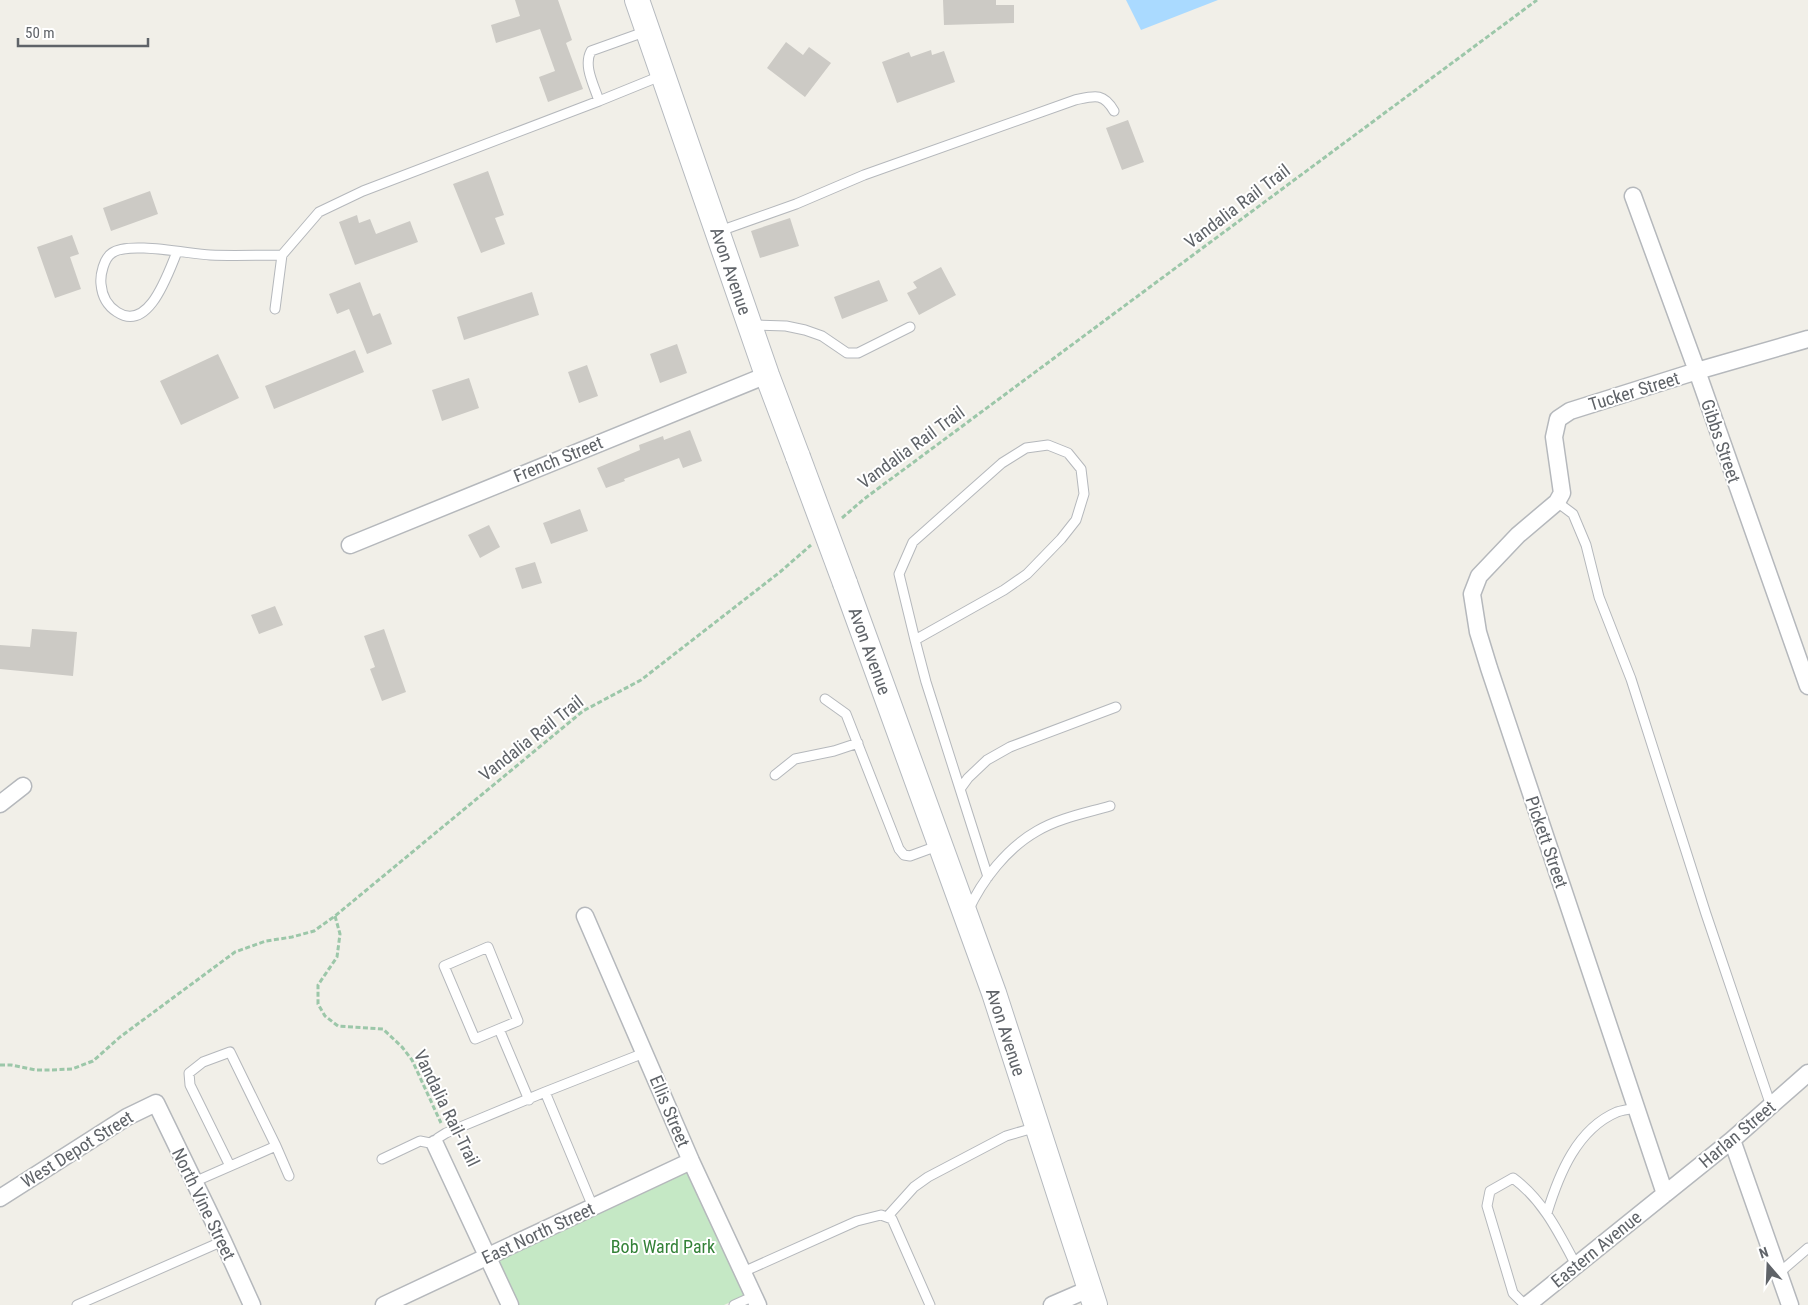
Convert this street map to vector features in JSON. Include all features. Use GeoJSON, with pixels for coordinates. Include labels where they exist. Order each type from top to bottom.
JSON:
{"type":"FeatureCollection","features":[{"type":"Feature","properties":{"kind":"main road","name":"Avon Avenue"},"geometry":{"type":"LineString","coordinates":[[637,0],[767,375],[845,582],[994,993],[1092,1297]]}},
{"type":"Feature","properties":{"kind":"street","name":"Gibbs Street"},"geometry":{"type":"LineString","coordinates":[[1633,196],[1808,686]]}},
{"type":"Feature","properties":{"kind":"street","name":"Tucker Street"},"geometry":{"type":"LineString","coordinates":[[1552,507],[1562,493],[1554,437],[1558,419],[1570,410],[1808,339]]}},
{"type":"Feature","properties":{"kind":"street","name":"French Street"},"geometry":{"type":"LineString","coordinates":[[350,545],[767,375]]}},
{"type":"Feature","properties":{"kind":"street","name":"Pickett Street"},"geometry":{"type":"LineString","coordinates":[[1552,507],[1518,535],[1479,576],[1472,594],[1478,632],[1665,1194]]}},
{"type":"Feature","properties":{"kind":"street"},"geometry":{"type":"LineString","coordinates":[[0,804],[22,786]]}},
{"type":"Feature","properties":{"kind":"street","name":"Ellis Street"},"geometry":{"type":"LineString","coordinates":[[585,916],[691,1161],[756,1300]]}},
{"type":"Feature","properties":{"kind":"street","name":"Harlan Street"},"geometry":{"type":"LineString","coordinates":[[1665,1194],[1732,1140],[1808,1074]]}},
{"type":"Feature","properties":{"kind":"street","name":"North Vine Street"},"geometry":{"type":"LineString","coordinates":[[156,1103],[252,1305]]}},
{"type":"Feature","properties":{"kind":"street","name":"West Depot Street"},"geometry":{"type":"LineString","coordinates":[[0,1198],[126,1116],[156,1103]]}},
{"type":"Feature","properties":{"kind":"street"},"geometry":{"type":"LineString","coordinates":[[440,1138],[510,1305]]}},
{"type":"Feature","properties":{"kind":"street"},"geometry":{"type":"LineString","coordinates":[[1732,1140],[1790,1305]]}},
{"type":"Feature","properties":{"kind":"street","name":"East North Street"},"geometry":{"type":"LineString","coordinates":[[384,1305],[691,1161]]}},
{"type":"Feature","properties":{"kind":"street","name":"Eastern Avenue"},"geometry":{"type":"LineString","coordinates":[[1526,1305],[1665,1194]]}},
{"type":"Feature","properties":{"kind":"street"},"geometry":{"type":"LineString","coordinates":[[1052,1305],[1092,1297]]}},
{"type":"Feature","properties":{"kind":"lane"},"geometry":{"type":"LineString","coordinates":[[599,101],[588,66],[587,58],[591,50],[648,31]]}},
{"type":"Feature","properties":{"kind":"lane"},"geometry":{"type":"LineString","coordinates":[[275,309],[282,256],[319,212],[354,195],[663,75]]}},
{"type":"Feature","properties":{"kind":"lane"},"geometry":{"type":"LineString","coordinates":[[717,232],[796,204],[864,175],[1075,100],[1096,95],[1105,99],[1114,111]]}},
{"type":"Feature","properties":{"kind":"lane"},"geometry":{"type":"LineString","coordinates":[[178,252],[160,290],[144,312],[137,316],[124,316],[106,302],[101,281],[107,258],[112,253],[125,248],[178,252],[210,255],[282,256]]}},
{"type":"Feature","properties":{"kind":"lane"},"geometry":{"type":"LineString","coordinates":[[750,324],[786,326],[805,330],[822,336],[847,352],[858,353],[910,327]]}},
{"type":"Feature","properties":{"kind":"lane"},"geometry":{"type":"LineString","coordinates":[[916,640],[1004,590],[1027,574],[1061,539],[1076,520],[1084,494],[1081,469],[1068,453],[1048,445],[1026,448],[1002,463],[913,542],[899,574],[926,682],[988,877]]}},
{"type":"Feature","properties":{"kind":"lane"},"geometry":{"type":"LineString","coordinates":[[1552,507],[1573,514],[1586,545],[1599,597],[1631,679],[1703,905],[1771,1106]]}},
{"type":"Feature","properties":{"kind":"lane"},"geometry":{"type":"LineString","coordinates":[[825,699],[846,714],[899,849],[904,855],[910,856],[940,845]]}},
{"type":"Feature","properties":{"kind":"lane"},"geometry":{"type":"LineString","coordinates":[[960,789],[968,778],[987,760],[1010,747],[1116,707]]}},
{"type":"Feature","properties":{"kind":"lane"},"geometry":{"type":"LineString","coordinates":[[775,775],[795,759],[834,751],[858,743]]}},
{"type":"Feature","properties":{"kind":"lane"},"geometry":{"type":"LineString","coordinates":[[966,916],[976,893],[1016,847],[1038,831],[1074,816],[1110,806]]}},
{"type":"Feature","properties":{"kind":"lane"},"geometry":{"type":"LineString","coordinates":[[488,947],[518,1021],[499,1029],[475,1039],[444,966],[488,947]]}},
{"type":"Feature","properties":{"kind":"lane"},"geometry":{"type":"LineString","coordinates":[[499,1029],[529,1100]]}},
{"type":"Feature","properties":{"kind":"lane"},"geometry":{"type":"LineString","coordinates":[[230,1166],[190,1085],[189,1074],[203,1062],[230,1052],[289,1176]]}},
{"type":"Feature","properties":{"kind":"lane"},"geometry":{"type":"LineString","coordinates":[[382,1159],[420,1141],[440,1138],[545,1092],[644,1053]]}},
{"type":"Feature","properties":{"kind":"lane"},"geometry":{"type":"LineString","coordinates":[[545,1092],[593,1207]]}},
{"type":"Feature","properties":{"kind":"lane"},"geometry":{"type":"LineString","coordinates":[[1546,1213],[1554,1191],[1578,1143],[1597,1124],[1618,1112],[1636,1108]]}},
{"type":"Feature","properties":{"kind":"lane"},"geometry":{"type":"LineString","coordinates":[[887,1217],[914,1187],[936,1172],[1006,1136],[1037,1127]]}},
{"type":"Feature","properties":{"kind":"lane"},"geometry":{"type":"LineString","coordinates":[[194,1182],[276,1146]]}},
{"type":"Feature","properties":{"kind":"lane"},"geometry":{"type":"LineString","coordinates":[[1526,1305],[1513,1294],[1487,1206],[1490,1191],[1513,1178],[1527,1188],[1546,1213],[1576,1266]]}},
{"type":"Feature","properties":{"kind":"lane"},"geometry":{"type":"LineString","coordinates":[[743,1272],[857,1221],[881,1215],[892,1219],[930,1305]]}},
{"type":"Feature","properties":{"kind":"lane"},"geometry":{"type":"LineString","coordinates":[[77,1305],[223,1241]]}},
{"type":"Feature","properties":{"kind":"lane"},"geometry":{"type":"LineString","coordinates":[[1779,1273],[1808,1248]]}},
{"type":"Feature","properties":{"kind":"lane"},"geometry":{"type":"LineString","coordinates":[[734,1305],[756,1300]]}},
{"type":"Feature","properties":{"kind":"path","name":"Vandalia Rail Trail"},"geometry":{"type":"LineString","coordinates":[[836,523],[864,499],[1537,0]]}},
{"type":"Feature","properties":{"kind":"path","name":"Vandalia Rail Trail"},"geometry":{"type":"LineString","coordinates":[[0,1065],[50,1070],[72,1068],[93,1061],[120,1037],[235,952],[266,941],[314,931],[335,916],[584,711],[641,680],[780,572],[815,541]]}},
{"type":"Feature","properties":{"kind":"path","name":"Vandalia Rail-Trail"},"geometry":{"type":"LineString","coordinates":[[335,916],[340,934],[337,957],[318,985],[318,1004],[325,1016],[338,1026],[383,1029],[402,1047],[412,1060],[440,1138]]}},
{"type":"Feature","properties":{"kind":"green space","name":"Bob Ward Park"},"geometry":{"type":"Polygon","coordinates":[[[693,1165],[753,1292],[724,1305],[516,1305],[496,1260],[693,1165]]]}},
{"type":"Feature","properties":{"kind":"water"},"geometry":{"type":"Polygon","coordinates":[[[1126,0],[1218,0],[1141,30],[1126,0]]]}},
{"type":"Feature","properties":{"kind":"building"},"geometry":{"type":"Polygon","coordinates":[[[515,0],[558,0],[572,40],[566,43],[583,89],[548,102],[539,77],[555,71],[540,29],[496,43],[491,25],[520,16],[515,0]]]}},
{"type":"Feature","properties":{"kind":"building"},"geometry":{"type":"Polygon","coordinates":[[[943,0],[996,0],[996,5],[1014,5],[1014,23],[944,25],[943,0]]]}},
{"type":"Feature","properties":{"kind":"building"},"geometry":{"type":"Polygon","coordinates":[[[786,42],[803,55],[809,47],[831,63],[805,97],[767,68],[786,42]]]}},
{"type":"Feature","properties":{"kind":"building"},"geometry":{"type":"Polygon","coordinates":[[[931,50],[932,55],[944,51],[955,82],[897,103],[882,62],[909,52],[911,57],[931,50]]]}},
{"type":"Feature","properties":{"kind":"building"},"geometry":{"type":"Polygon","coordinates":[[[1128,120],[1144,162],[1122,170],[1106,128],[1128,120]]]}},
{"type":"Feature","properties":{"kind":"building"},"geometry":{"type":"Polygon","coordinates":[[[488,171],[504,215],[495,218],[505,244],[481,253],[453,184],[488,171]]]}},
{"type":"Feature","properties":{"kind":"building"},"geometry":{"type":"Polygon","coordinates":[[[150,191],[158,214],[111,231],[103,208],[150,191]]]}},
{"type":"Feature","properties":{"kind":"building"},"geometry":{"type":"Polygon","coordinates":[[[357,215],[359,223],[370,219],[376,234],[410,221],[418,242],[355,265],[339,222],[357,215]]]}},
{"type":"Feature","properties":{"kind":"building"},"geometry":{"type":"Polygon","coordinates":[[[790,218],[799,246],[760,258],[751,231],[790,218]]]}},
{"type":"Feature","properties":{"kind":"building"},"geometry":{"type":"Polygon","coordinates":[[[72,235],[79,254],[70,257],[81,289],[55,298],[37,247],[72,235]]]}},
{"type":"Feature","properties":{"kind":"building"},"geometry":{"type":"Polygon","coordinates":[[[941,267],[956,295],[919,315],[907,293],[917,288],[913,282],[941,267]]]}},
{"type":"Feature","properties":{"kind":"building"},"geometry":{"type":"Polygon","coordinates":[[[879,280],[888,301],[842,319],[834,297],[879,280]]]}},
{"type":"Feature","properties":{"kind":"building"},"geometry":{"type":"Polygon","coordinates":[[[360,282],[373,316],[380,313],[392,344],[367,354],[349,309],[337,314],[329,294],[360,282]]]}},
{"type":"Feature","properties":{"kind":"building"},"geometry":{"type":"Polygon","coordinates":[[[532,292],[539,315],[464,340],[457,317],[532,292]]]}},
{"type":"Feature","properties":{"kind":"building"},"geometry":{"type":"Polygon","coordinates":[[[677,344],[687,373],[660,383],[650,354],[677,344]]]}},
{"type":"Feature","properties":{"kind":"building"},"geometry":{"type":"Polygon","coordinates":[[[355,350],[364,372],[274,409],[265,386],[355,350]]]}},
{"type":"Feature","properties":{"kind":"building"},"geometry":{"type":"Polygon","coordinates":[[[218,354],[239,398],[181,425],[160,381],[218,354]]]}},
{"type":"Feature","properties":{"kind":"building"},"geometry":{"type":"Polygon","coordinates":[[[587,365],[598,396],[579,403],[568,372],[587,365]]]}},
{"type":"Feature","properties":{"kind":"building"},"geometry":{"type":"Polygon","coordinates":[[[469,378],[479,408],[442,421],[432,390],[469,378]]]}},
{"type":"Feature","properties":{"kind":"building"},"geometry":{"type":"Polygon","coordinates":[[[690,430],[702,461],[683,468],[679,458],[606,488],[597,468],[640,450],[639,445],[663,436],[664,440],[690,430]]]}},
{"type":"Feature","properties":{"kind":"building"},"geometry":{"type":"Polygon","coordinates":[[[580,509],[588,531],[551,544],[543,523],[580,509]]]}},
{"type":"Feature","properties":{"kind":"building"},"geometry":{"type":"Polygon","coordinates":[[[489,525],[500,547],[480,558],[468,535],[489,525]]]}},
{"type":"Feature","properties":{"kind":"building"},"geometry":{"type":"Polygon","coordinates":[[[535,562],[542,583],[522,589],[515,568],[535,562]]]}},
{"type":"Feature","properties":{"kind":"building"},"geometry":{"type":"Polygon","coordinates":[[[275,606],[283,625],[259,634],[251,615],[275,606]]]}},
{"type":"Feature","properties":{"kind":"building"},"geometry":{"type":"Polygon","coordinates":[[[32,629],[77,632],[73,676],[0,669],[0,645],[30,647],[32,629]]]}},
{"type":"Feature","properties":{"kind":"building"},"geometry":{"type":"Polygon","coordinates":[[[384,629],[406,692],[382,701],[370,669],[375,667],[364,636],[384,629]]]}}]}
